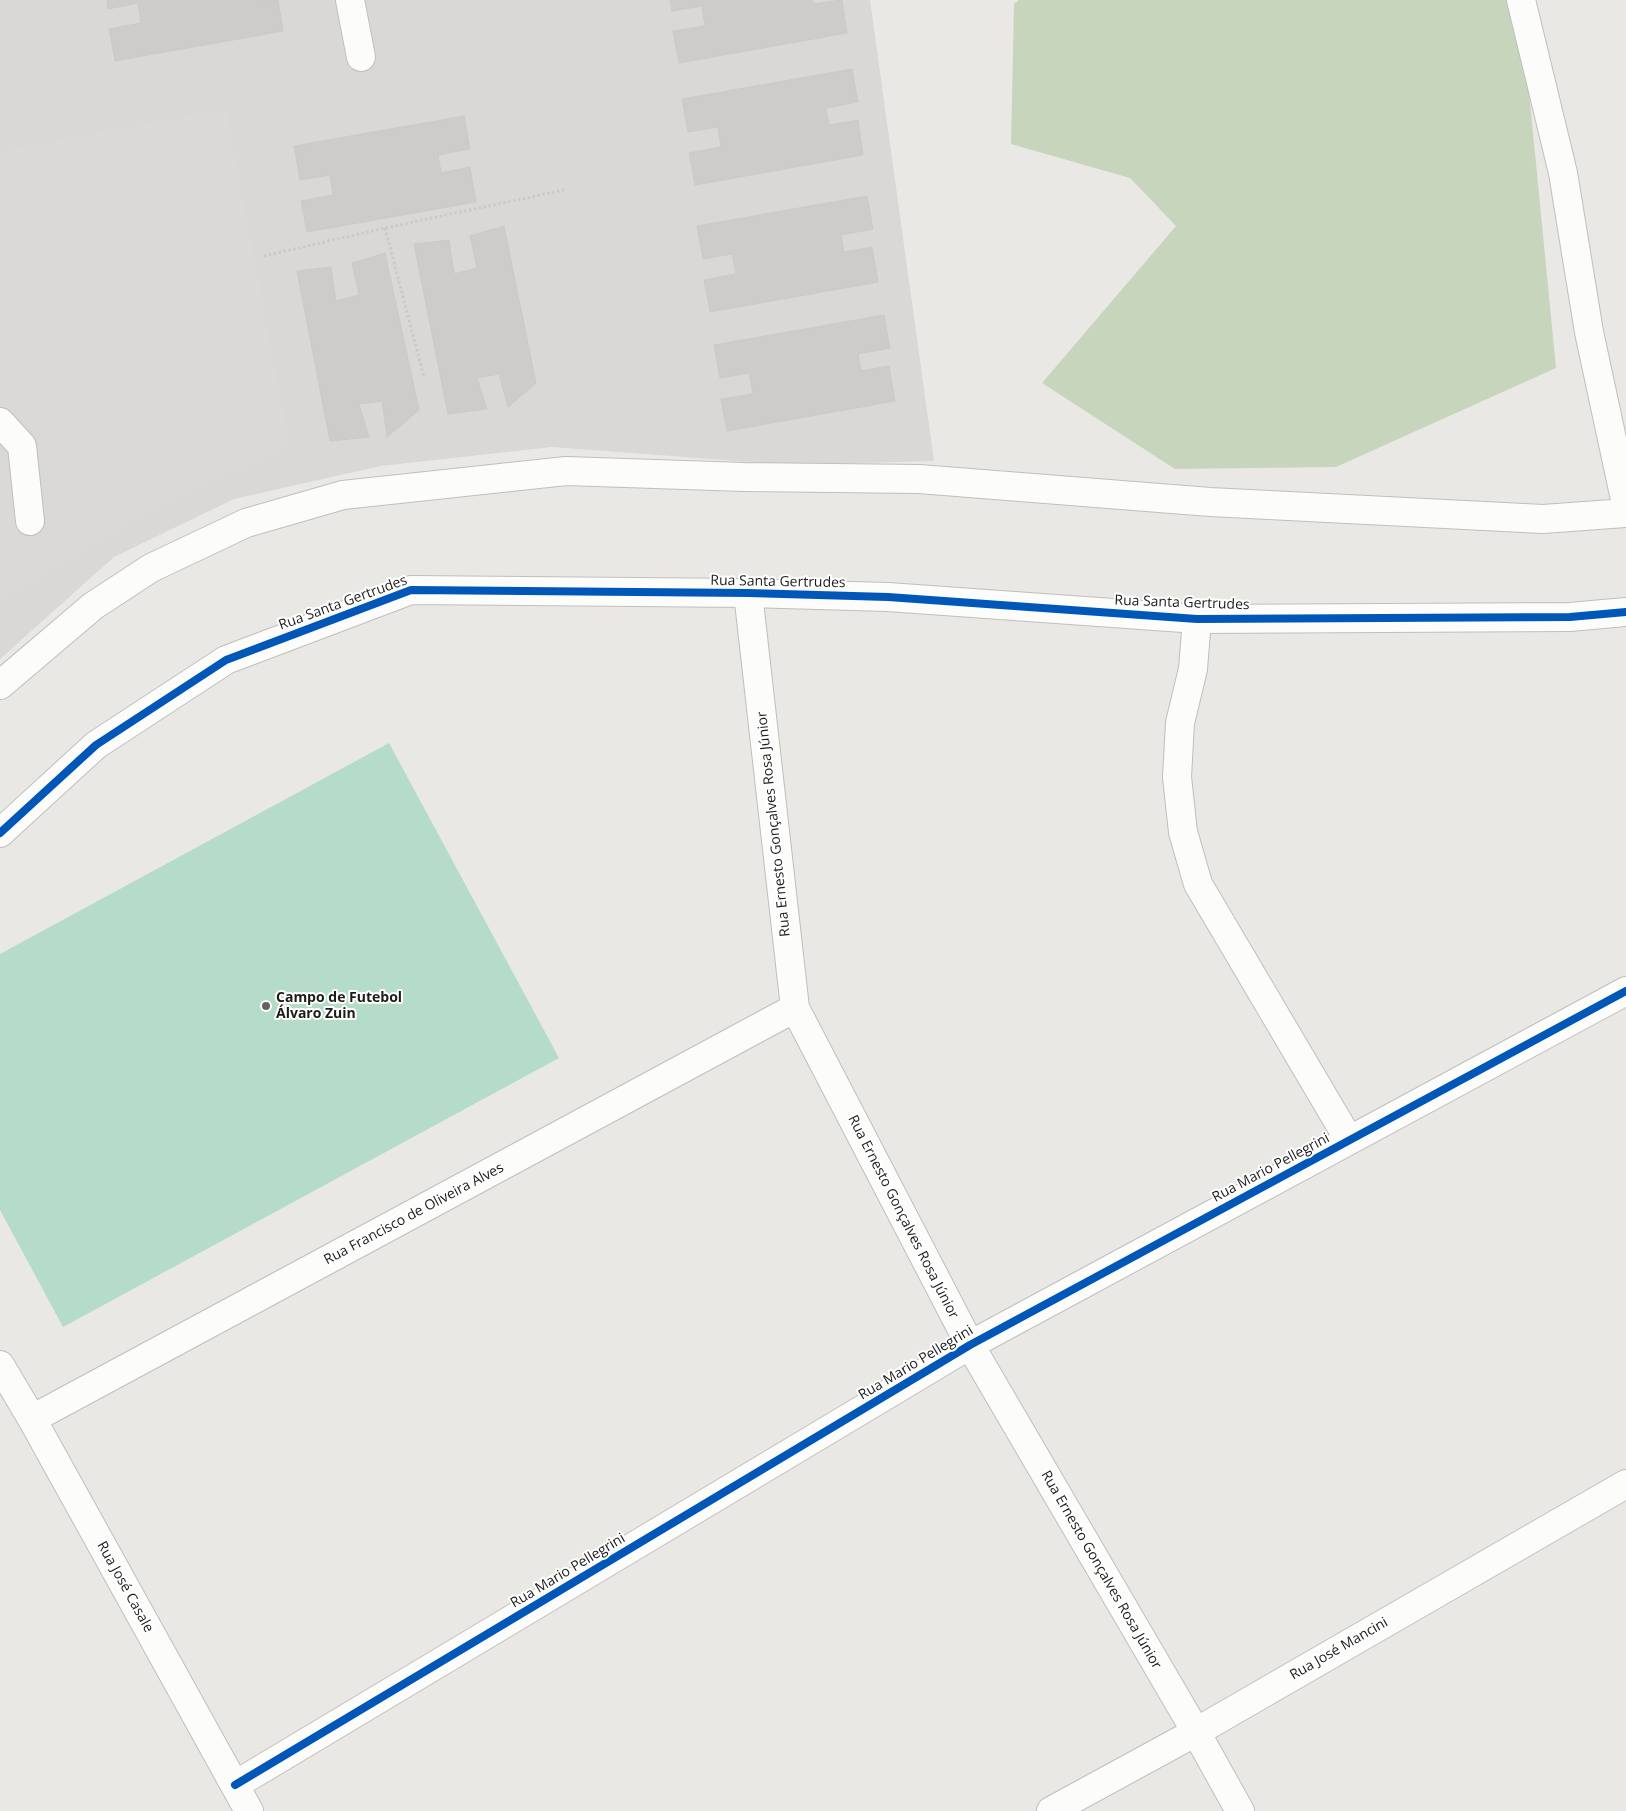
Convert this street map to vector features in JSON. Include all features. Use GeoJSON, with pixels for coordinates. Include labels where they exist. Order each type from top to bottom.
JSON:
{"type":"FeatureCollection","features":[{"type":"Feature","properties":{"kind":"street"},"geometry":{"type":"LineString","coordinates":[[350,0],[361,57]]}},
{"type":"Feature","properties":{"kind":"street"},"geometry":{"type":"LineString","coordinates":[[1521,0],[1563,173],[1589,332],[1626,504]]}},
{"type":"Feature","properties":{"kind":"street"},"geometry":{"type":"LineString","coordinates":[[0,422],[22,446],[30,521]]}},
{"type":"Feature","properties":{"kind":"street"},"geometry":{"type":"LineString","coordinates":[[0,685],[93,606],[151,568],[246,523],[343,495],[556,472],[919,479],[1210,502],[1543,518],[1626,513]]}},
{"type":"Feature","properties":{"kind":"street","name":"Rua Santa Gertrudes"},"geometry":{"type":"LineString","coordinates":[[0,833],[96,745],[226,660],[411,590],[748,593],[888,597],[1197,619],[1570,617],[1626,612]]}},
{"type":"Feature","properties":{"kind":"street","name":"Rua Ernesto Gonçalves Rosa Júnior"},"geometry":{"type":"LineString","coordinates":[[748,593],[795,1008],[970,1344],[1240,1811]]}},
{"type":"Feature","properties":{"kind":"street"},"geometry":{"type":"LineString","coordinates":[[1197,619],[1193,669],[1180,723],[1177,777],[1183,832],[1198,884],[1349,1140]]}},
{"type":"Feature","properties":{"kind":"street","name":"Rua Mario Pellegrini"},"geometry":{"type":"LineString","coordinates":[[235,1785],[970,1344],[1626,991]]}},
{"type":"Feature","properties":{"kind":"street","name":"Rua Francisco de Oliveira Alves"},"geometry":{"type":"LineString","coordinates":[[32,1419],[795,1008]]}},
{"type":"Feature","properties":{"kind":"street","name":"Rua José Casale"},"geometry":{"type":"LineString","coordinates":[[0,1365],[32,1419],[249,1811]]}},
{"type":"Feature","properties":{"kind":"street","name":"Rua José Mancini"},"geometry":{"type":"LineString","coordinates":[[1052,1811],[1196,1732],[1626,1484]]}},
{"type":"Feature","properties":{"kind":"path"},"geometry":{"type":"LineString","coordinates":[[264,256],[564,190]]}},
{"type":"Feature","properties":{"kind":"path"},"geometry":{"type":"LineString","coordinates":[[385,228],[424,377]]}},
{"type":"Feature","properties":{"kind":"shaded area"},"geometry":{"type":"Polygon","coordinates":[[[0,0],[870,0],[934,461],[790,465],[552,447],[381,466],[234,499],[114,557],[0,659],[0,0]]]}},
{"type":"Feature","properties":{"kind":"shaded area"},"geometry":{"type":"Polygon","coordinates":[[[226,109],[290,448],[181,494],[0,600],[0,151],[226,109]]]}},
{"type":"Feature","properties":{"kind":"green space"},"geometry":{"type":"Polygon","coordinates":[[[1019,0],[1520,0],[1556,368],[1336,467],[1175,469],[1042,383],[1176,226],[1130,178],[1011,144],[1014,4],[1019,0]]]}},
{"type":"Feature","properties":{"kind":"green space","name":"Campo de Futebol Álvaro Zuin"},"geometry":{"type":"Polygon","coordinates":[[[389,743],[559,1058],[63,1327],[0,1210],[0,954],[389,743]]]}},
{"type":"Feature","properties":{"kind":"building"},"geometry":{"type":"Polygon","coordinates":[[[107,0],[278,0],[283,31],[115,61],[109,29],[141,23],[138,3],[108,9],[107,0]]]}},
{"type":"Feature","properties":{"kind":"building"},"geometry":{"type":"Polygon","coordinates":[[[670,0],[812,0],[813,4],[842,0],[847,33],[679,63],[673,31],[705,26],[702,6],[672,11],[670,0]]]}},
{"type":"Feature","properties":{"kind":"building"},"geometry":{"type":"Polygon","coordinates":[[[852,69],[858,102],[826,108],[829,125],[858,120],[863,155],[695,185],[689,153],[721,147],[718,127],[688,132],[682,99],[852,69]]]}},
{"type":"Feature","properties":{"kind":"building"},"geometry":{"type":"Polygon","coordinates":[[[464,116],[470,149],[438,155],[441,173],[470,167],[476,202],[307,232],[301,201],[333,195],[330,175],[300,180],[294,146],[464,116]]]}},
{"type":"Feature","properties":{"kind":"building"},"geometry":{"type":"Polygon","coordinates":[[[867,196],[873,229],[841,235],[844,252],[872,247],[878,282],[710,312],[704,280],[736,274],[732,254],[703,259],[697,226],[867,196]]]}},
{"type":"Feature","properties":{"kind":"building"},"geometry":{"type":"Polygon","coordinates":[[[504,226],[536,383],[508,407],[499,374],[477,378],[487,409],[448,414],[414,244],[449,240],[454,274],[477,268],[470,236],[504,226]]]}},
{"type":"Feature","properties":{"kind":"building"},"geometry":{"type":"Polygon","coordinates":[[[385,253],[419,410],[387,437],[382,401],[359,404],[369,437],[330,441],[297,271],[331,267],[336,301],[359,295],[352,263],[385,253]]]}},
{"type":"Feature","properties":{"kind":"building"},"geometry":{"type":"Polygon","coordinates":[[[884,315],[890,348],[858,354],[861,371],[889,366],[895,401],[727,431],[721,399],[753,394],[749,373],[720,378],[714,345],[884,315]]]}},
{"type":"Feature","properties":{"kind":"cycle path"},"geometry":{"type":"LineString","coordinates":[[0,833],[96,745],[226,660],[411,590],[748,593],[888,597],[1197,619],[1570,617],[1626,612]]}},
{"type":"Feature","properties":{"kind":"cycle path"},"geometry":{"type":"LineString","coordinates":[[235,1785],[970,1345],[1626,991]]}},
{"type":"Feature","properties":{"kind":"place","name":"Campo de Futebol Álvaro Zuin"},"geometry":{"type":"Point","coordinates":[266,1006]}}]}
